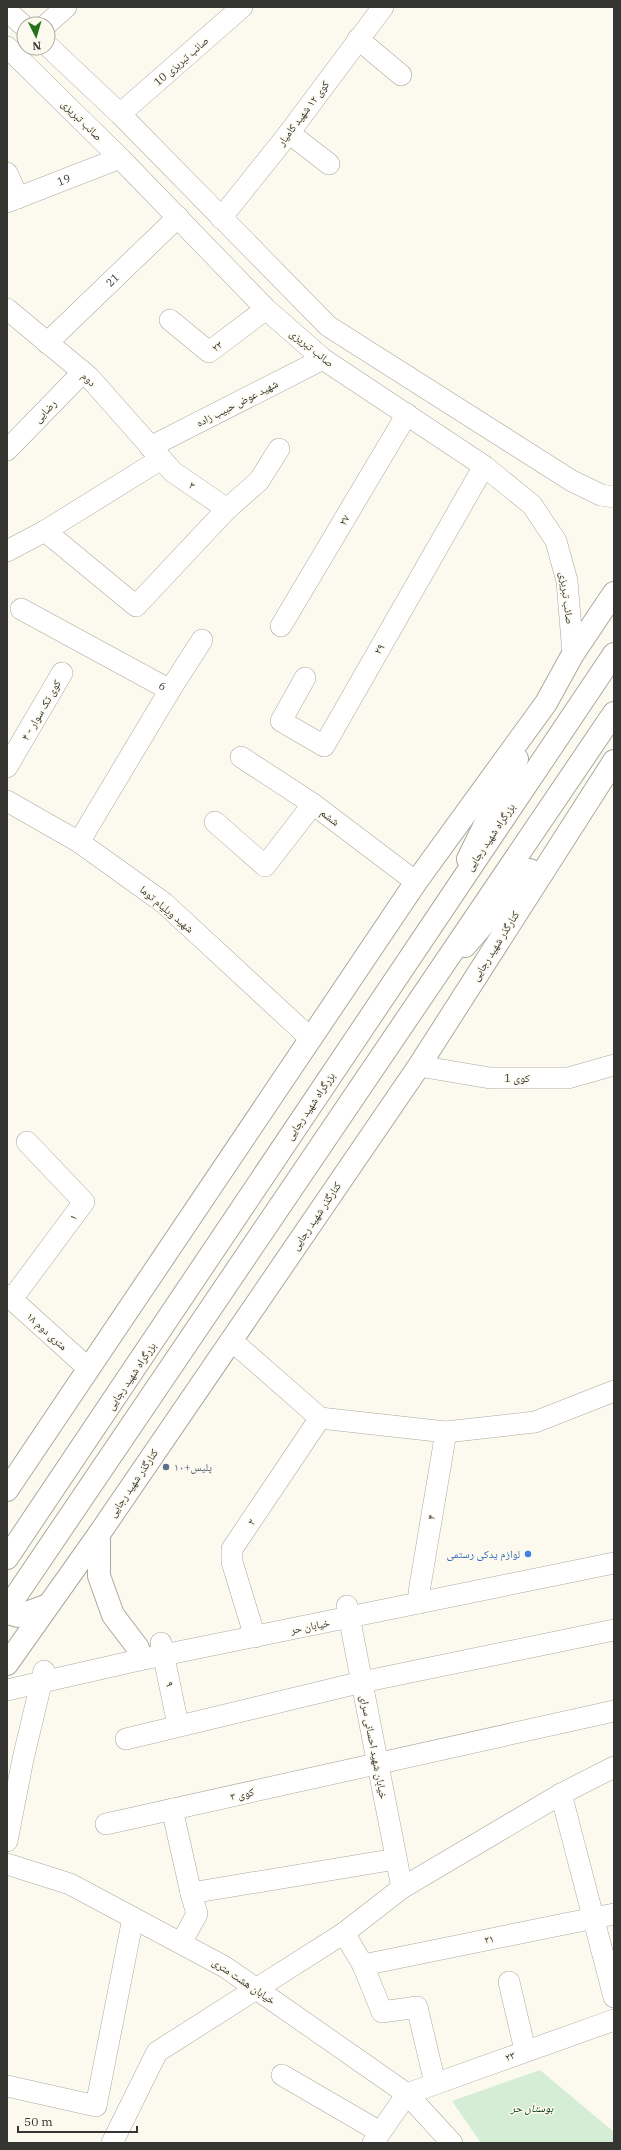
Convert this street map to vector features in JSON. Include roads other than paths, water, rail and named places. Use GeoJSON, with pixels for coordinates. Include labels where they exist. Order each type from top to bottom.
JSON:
{"type":"FeatureCollection","features":[{"type":"Feature","properties":{"kind":"main road"},"geometry":{"type":"LineString","coordinates":[[448,899],[546,702],[573,654],[614,593]]}},
{"type":"Feature","properties":{"kind":"main road","name":"بزرگراه شهید رجایی"},"geometry":{"type":"LineString","coordinates":[[7,1558],[177,1308],[448,899],[614,654]]}},
{"type":"Feature","properties":{"kind":"main road"},"geometry":{"type":"LineString","coordinates":[[7,1490],[416,882],[546,702]]}},
{"type":"Feature","properties":{"kind":"main road"},"geometry":{"type":"LineString","coordinates":[[7,1609],[614,713]]}},
{"type":"Feature","properties":{"kind":"main road","name":"کنارگذر شهید رجایی"},"geometry":{"type":"LineString","coordinates":[[7,1664],[99,1534],[419,1066],[614,761]]}},
{"type":"Feature","properties":{"kind":"main road"},"geometry":{"type":"LineString","coordinates":[[418,1001],[581,811]]}},
{"type":"Feature","properties":{"kind":"main road"},"geometry":{"type":"LineString","coordinates":[[99,1534],[99,1576],[113,1615],[138,1648]]}},
{"type":"Feature","properties":{"kind":"main road"},"geometry":{"type":"LineString","coordinates":[[7,1613],[18,1616],[48,1606]]}},
{"type":"Feature","properties":{"kind":"street"},"geometry":{"type":"LineString","coordinates":[[56,16],[66,7]]}},
{"type":"Feature","properties":{"kind":"street","name":"صائب تبریزی 10"},"geometry":{"type":"LineString","coordinates":[[120,114],[242,7]]}},
{"type":"Feature","properties":{"kind":"street","name":"کوی ۱۲ شهید کامیار"},"geometry":{"type":"LineString","coordinates":[[221,218],[289,133],[358,39],[384,7]]}},
{"type":"Feature","properties":{"kind":"street"},"geometry":{"type":"LineString","coordinates":[[7,11],[16,19]]}},
{"type":"Feature","properties":{"kind":"street"},"geometry":{"type":"LineString","coordinates":[[358,39],[401,75]]}},
{"type":"Feature","properties":{"kind":"street","name":"صائب تبریزی"},"geometry":{"type":"LineString","coordinates":[[7,47],[31,68],[120,158],[266,309],[323,359],[484,466],[532,505],[556,541],[567,581],[573,654]]}},
{"type":"Feature","properties":{"kind":"street"},"geometry":{"type":"LineString","coordinates":[[31,56],[29,57],[31,68]]}},
{"type":"Feature","properties":{"kind":"street"},"geometry":{"type":"LineString","coordinates":[[56,56],[120,114],[328,326],[572,481],[601,495],[614,497]]}},
{"type":"Feature","properties":{"kind":"street"},"geometry":{"type":"LineString","coordinates":[[289,133],[330,164]]}},
{"type":"Feature","properties":{"kind":"street","name":"19"},"geometry":{"type":"LineString","coordinates":[[12,200],[120,158]]}},
{"type":"Feature","properties":{"kind":"street"},"geometry":{"type":"LineString","coordinates":[[7,173],[12,200]]}},
{"type":"Feature","properties":{"kind":"street","name":"21"},"geometry":{"type":"LineString","coordinates":[[47,343],[178,217]]}},
{"type":"Feature","properties":{"kind":"street","name":"۲۳"},"geometry":{"type":"LineString","coordinates":[[170,320],[209,352],[266,309]]}},
{"type":"Feature","properties":{"kind":"street","name":"دوم"},"geometry":{"type":"LineString","coordinates":[[7,310],[83,372],[155,453]]}},
{"type":"Feature","properties":{"kind":"street","name":"شهید عوض حبیب زاده"},"geometry":{"type":"LineString","coordinates":[[7,551],[45,531],[155,453],[323,359]]}},
{"type":"Feature","properties":{"kind":"street","name":"رضایی"},"geometry":{"type":"LineString","coordinates":[[7,450],[83,372]]}},
{"type":"Feature","properties":{"kind":"street","name":"۲۷"},"geometry":{"type":"LineString","coordinates":[[281,626],[407,414]]}},
{"type":"Feature","properties":{"kind":"street"},"geometry":{"type":"LineString","coordinates":[[45,531],[136,606],[227,509],[259,481],[279,449]]}},
{"type":"Feature","properties":{"kind":"street","name":"۲"},"geometry":{"type":"LineString","coordinates":[[155,453],[173,472],[227,509]]}},
{"type":"Feature","properties":{"kind":"street","name":"۲۹"},"geometry":{"type":"LineString","coordinates":[[305,678],[281,721],[324,746],[484,466]]}},
{"type":"Feature","properties":{"kind":"street","name":"6"},"geometry":{"type":"LineString","coordinates":[[21,609],[170,690],[79,842]]}},
{"type":"Feature","properties":{"kind":"street"},"geometry":{"type":"LineString","coordinates":[[170,690],[202,640]]}},
{"type":"Feature","properties":{"kind":"street","name":"۴ - کوی تک سوار"},"geometry":{"type":"LineString","coordinates":[[7,767],[62,674]]}},
{"type":"Feature","properties":{"kind":"street","name":"ششم"},"geometry":{"type":"LineString","coordinates":[[241,757],[313,804],[416,882]]}},
{"type":"Feature","properties":{"kind":"street","name":"شهید ویلیام توما"},"geometry":{"type":"LineString","coordinates":[[7,801],[79,842],[164,903],[310,1038]]}},
{"type":"Feature","properties":{"kind":"street"},"geometry":{"type":"LineString","coordinates":[[215,822],[265,866],[313,804]]}},
{"type":"Feature","properties":{"kind":"street","name":"کوی 1"},"geometry":{"type":"LineString","coordinates":[[419,1066],[490,1078],[568,1078],[614,1065]]}},
{"type":"Feature","properties":{"kind":"street","name":"۱"},"geometry":{"type":"LineString","coordinates":[[9,1297],[84,1202],[27,1142]]}},
{"type":"Feature","properties":{"kind":"street","name":"۱۸ متری دوم"},"geometry":{"type":"LineString","coordinates":[[9,1297],[88,1368]]}},
{"type":"Feature","properties":{"kind":"street"},"geometry":{"type":"LineString","coordinates":[[231,1340],[320,1418],[446,1432],[535,1422],[614,1391]]}},
{"type":"Feature","properties":{"kind":"street","name":"۲"},"geometry":{"type":"LineString","coordinates":[[253,1631],[232,1562],[232,1549],[320,1418]]}},
{"type":"Feature","properties":{"kind":"street","name":"۴"},"geometry":{"type":"LineString","coordinates":[[420,1598],[446,1432]]}},
{"type":"Feature","properties":{"kind":"street","name":"خیابان حر"},"geometry":{"type":"LineString","coordinates":[[420,1598],[614,1551]]}},
{"type":"Feature","properties":{"kind":"street","name":"خیابان حر"},"geometry":{"type":"LineString","coordinates":[[7,1675],[43,1675],[162,1649],[348,1612],[614,1563]]}},
{"type":"Feature","properties":{"kind":"street","name":"خیابان شهید احسانی سرای"},"geometry":{"type":"LineString","coordinates":[[348,1612],[402,1888]]}},
{"type":"Feature","properties":{"kind":"street"},"geometry":{"type":"LineString","coordinates":[[126,1739],[178,1725],[362,1682],[614,1630]]}},
{"type":"Feature","properties":{"kind":"street","name":"خیابان حر"},"geometry":{"type":"LineString","coordinates":[[7,1690],[43,1675],[138,1648],[162,1649]]}},
{"type":"Feature","properties":{"kind":"street","name":"۹"},"geometry":{"type":"LineString","coordinates":[[162,1649],[178,1725]]}},
{"type":"Feature","properties":{"kind":"street"},"geometry":{"type":"LineString","coordinates":[[7,1840],[23,1759],[43,1675]]}},
{"type":"Feature","properties":{"kind":"street","name":"کوی ۳"},"geometry":{"type":"LineString","coordinates":[[106,1824],[614,1711]]}},
{"type":"Feature","properties":{"kind":"street"},"geometry":{"type":"LineString","coordinates":[[112,2143],[157,2052],[254,1988],[344,1933],[402,1888],[561,1794],[614,1767]]}},
{"type":"Feature","properties":{"kind":"street"},"geometry":{"type":"LineString","coordinates":[[561,1794],[614,1997]]}},
{"type":"Feature","properties":{"kind":"street"},"geometry":{"type":"LineString","coordinates":[[172,1810],[197,1914],[181,1943]]}},
{"type":"Feature","properties":{"kind":"street"},"geometry":{"type":"LineString","coordinates":[[191,1893],[396,1859]]}},
{"type":"Feature","properties":{"kind":"street","name":"خیابان هشت متری"},"geometry":{"type":"LineString","coordinates":[[7,1864],[70,1884],[225,1967],[407,2094],[452,2143]]}},
{"type":"Feature","properties":{"kind":"street","name":"۲۱"},"geometry":{"type":"LineString","coordinates":[[363,1965],[614,1914]]}},
{"type":"Feature","properties":{"kind":"street"},"geometry":{"type":"LineString","coordinates":[[7,2086],[96,2106],[133,1918]]}},
{"type":"Feature","properties":{"kind":"street"},"geometry":{"type":"LineString","coordinates":[[344,1933],[363,1965],[382,2012],[417,2007],[435,2083]]}},
{"type":"Feature","properties":{"kind":"street"},"geometry":{"type":"LineString","coordinates":[[509,1982],[525,2050]]}},
{"type":"Feature","properties":{"kind":"street","name":"۲۳"},"geometry":{"type":"LineString","coordinates":[[407,2094],[525,2050],[614,2020]]}},
{"type":"Feature","properties":{"kind":"street"},"geometry":{"type":"LineString","coordinates":[[282,2075],[376,2138],[407,2094]]}},
{"type":"Feature","properties":{"kind":"place","name":"پلیس+١٠"},"geometry":{"type":"Point","coordinates":[166,1467]}},
{"type":"Feature","properties":{"kind":"place","name":"لوازم یدکی رستمی"},"geometry":{"type":"Point","coordinates":[528,1554]}},
{"type":"Feature","properties":{"kind":"park label","name":"بوستان حر"},"geometry":{"type":"Point","coordinates":[532,2108]}}]}
